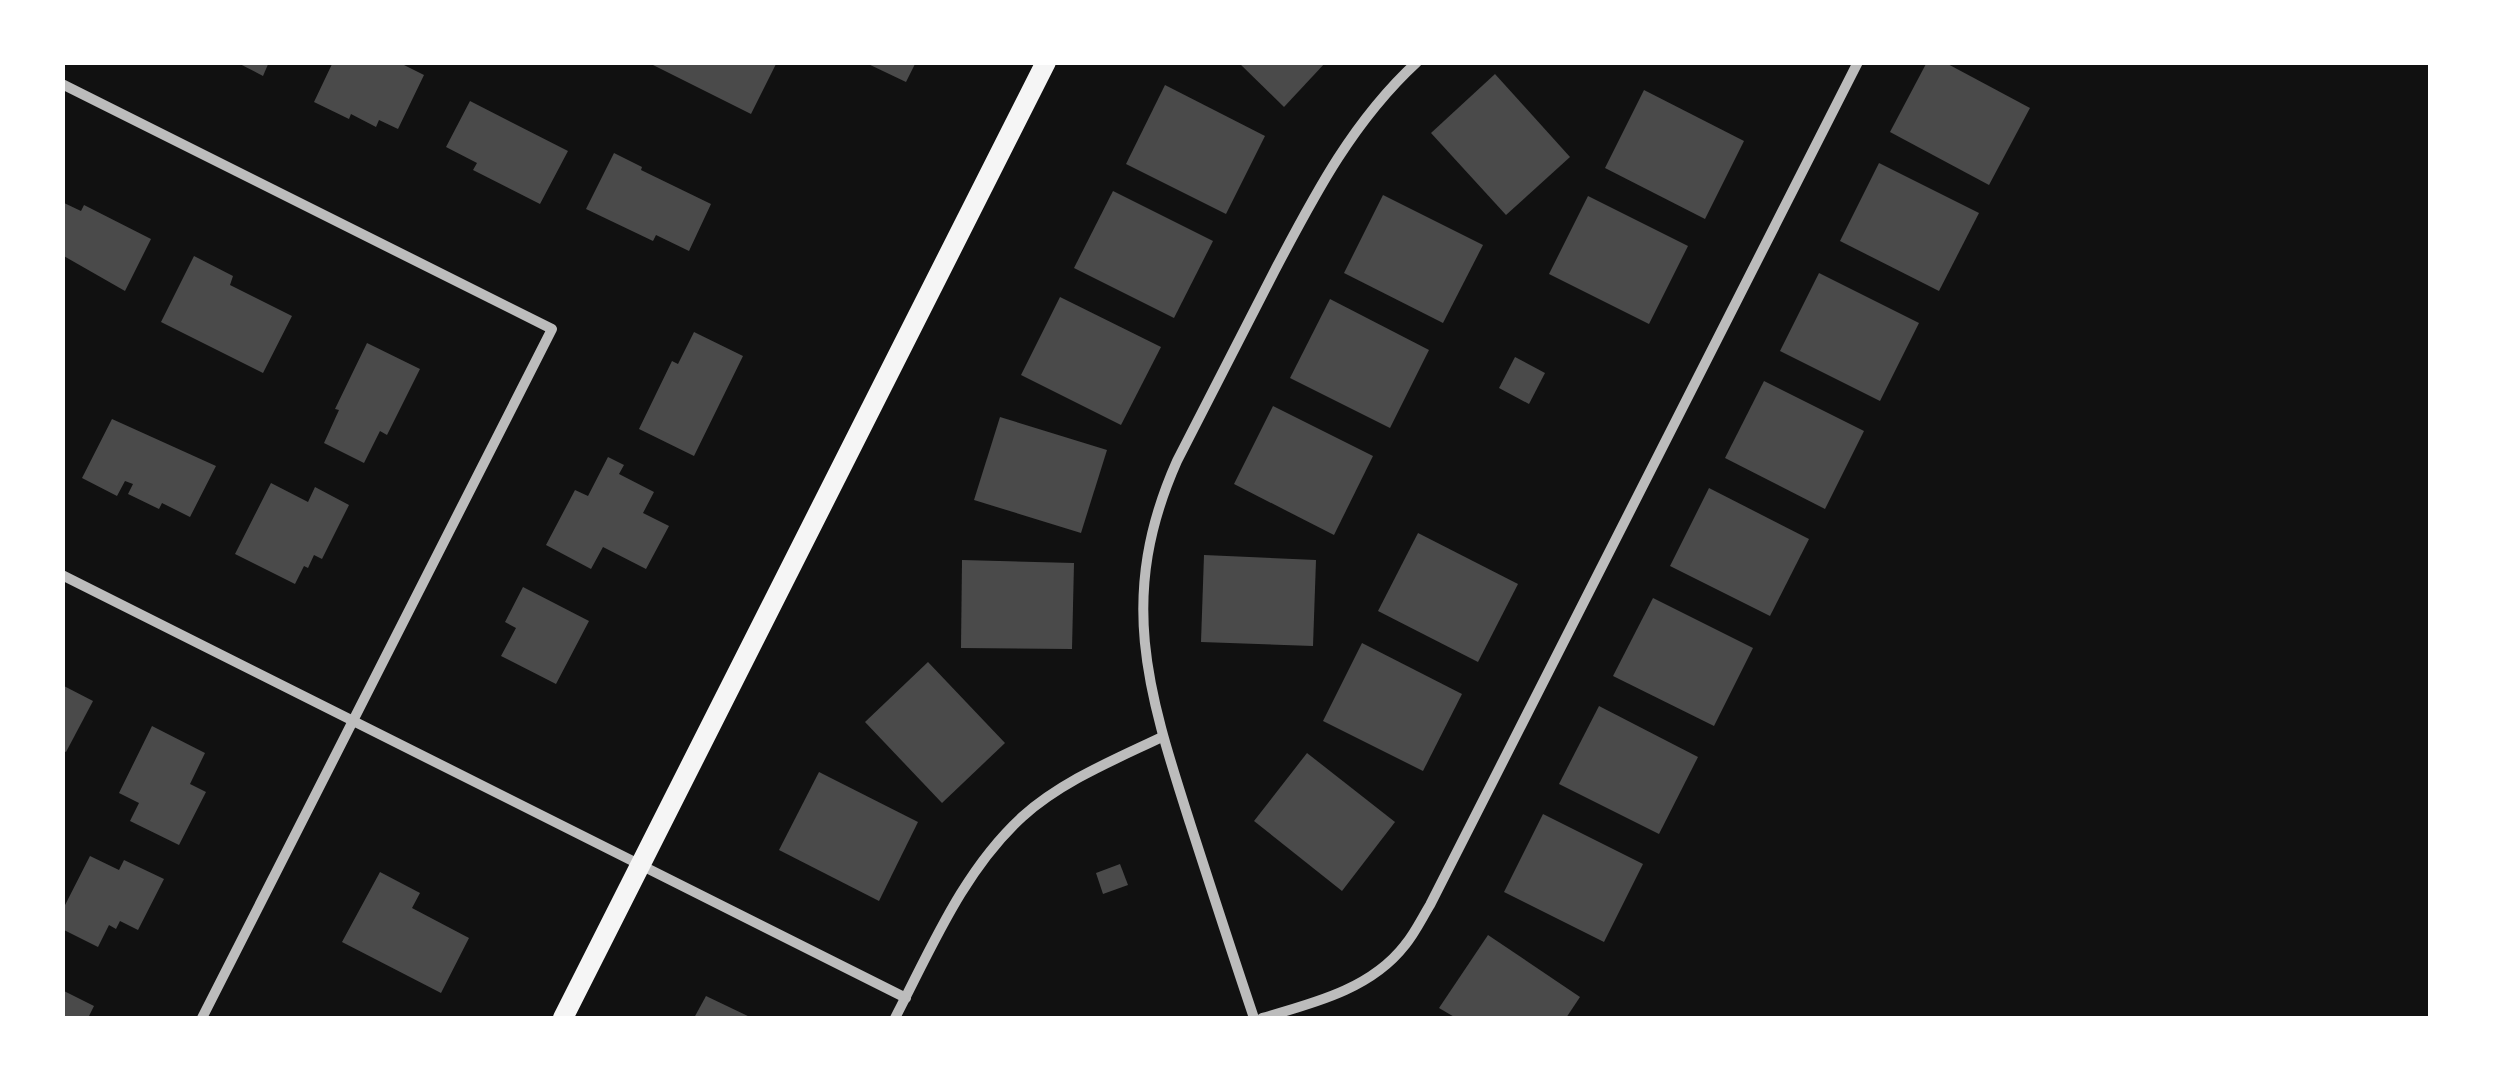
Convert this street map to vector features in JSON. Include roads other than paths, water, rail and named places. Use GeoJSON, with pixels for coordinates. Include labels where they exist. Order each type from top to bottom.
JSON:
{"type":"FeatureCollection","features":[{"type":"Feature","properties":{"kind":"main road"},"geometry":{"type":"LineString","coordinates":[[563,1018],[1046,62]]}},
{"type":"Feature","properties":{"kind":"street"},"geometry":{"type":"LineString","coordinates":[[1254,1018],[1162,737],[1147,671],[1142,619],[1148,546],[1158,504],[1315,194],[1350,136],[1417,62]]}},
{"type":"Feature","properties":{"kind":"street"},"geometry":{"type":"LineString","coordinates":[[1262,1018],[1366,981],[1404,946],[1430,905],[1858,62]]}},
{"type":"Feature","properties":{"kind":"street"},"geometry":{"type":"LineString","coordinates":[[62,84],[552,329],[202,1018]]}},
{"type":"Feature","properties":{"kind":"street"},"geometry":{"type":"LineString","coordinates":[[62,574],[906,998]]}},
{"type":"Feature","properties":{"kind":"street"},"geometry":{"type":"LineString","coordinates":[[895,1018],[942,924],[982,862],[1022,817],[1080,776],[1162,737]]}}]}
